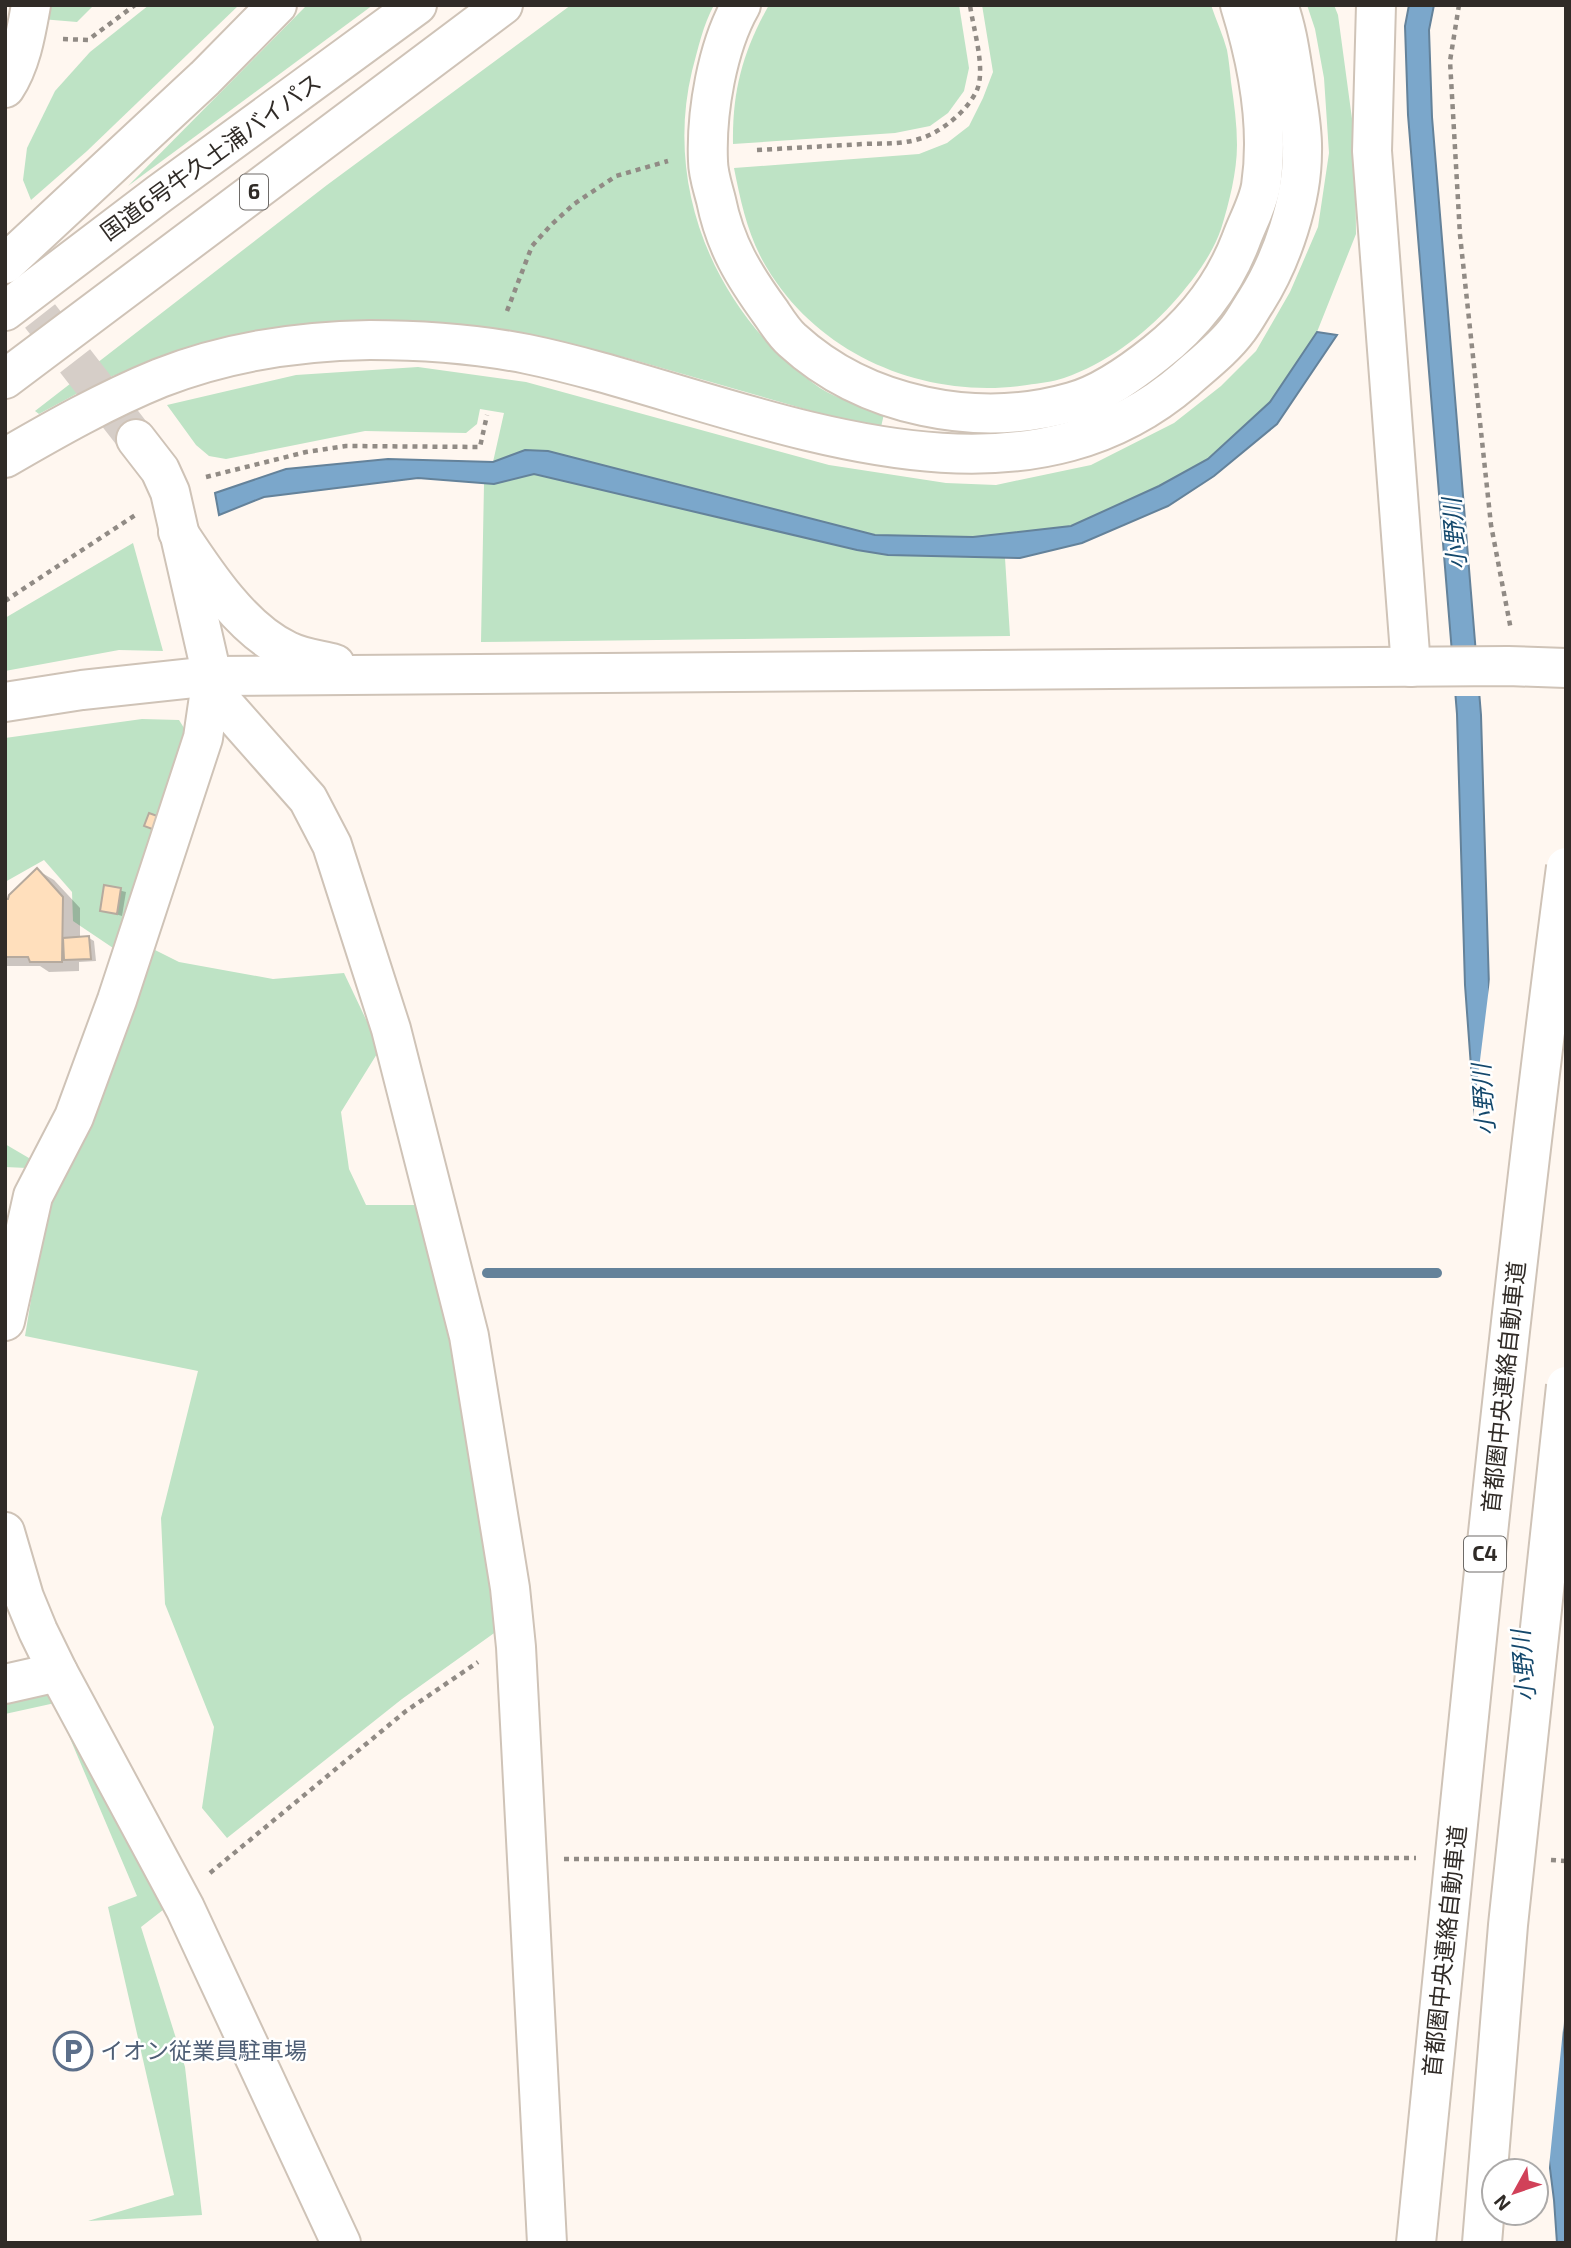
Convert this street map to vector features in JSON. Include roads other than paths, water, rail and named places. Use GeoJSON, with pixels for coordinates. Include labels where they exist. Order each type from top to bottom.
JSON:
{"type":"FeatureCollection","features":[{"type":"Feature","properties":{"kind":"main road"},"geometry":{"type":"LineString","coordinates":[[5,88],[11,79],[25,39],[31,5]]}},
{"type":"Feature","properties":{"kind":"main road"},"geometry":{"type":"LineString","coordinates":[[5,264],[184,97],[277,5]]}},
{"type":"Feature","properties":{"kind":"main road","name":"国道6号牛久土浦バイパス"},"geometry":{"type":"LineString","coordinates":[[5,311],[159,194],[417,5]]}},
{"type":"Feature","properties":{"kind":"main road","name":"6"},"geometry":{"type":"LineString","coordinates":[[5,379],[503,5]]}},
{"type":"Feature","properties":{"kind":"main road"},"geometry":{"type":"LineString","coordinates":[[741,5],[719,60],[710,116],[708,163],[720,220],[739,269],[790,339],[862,386],[909,404],[956,412],[992,413],[1032,411],[1074,402],[1115,382],[1180,334],[1207,304],[1233,262],[1261,189],[1264,144],[1261,94],[1255,59],[1240,5]]}},
{"type":"Feature","properties":{"kind":"main road"},"geometry":{"type":"LineString","coordinates":[[5,458],[61,425],[161,378],[240,354],[297,344],[371,340],[444,342],[527,354],[794,428],[892,449],[958,453],[1021,452],[1087,436],[1120,424],[1169,394],[1236,331],[1263,290],[1283,243],[1298,195],[1303,150],[1286,29],[1278,5]]}},
{"type":"Feature","properties":{"kind":"main road"},"geometry":{"type":"LineString","coordinates":[[1376,5],[1372,151],[1422,667]]}},
{"type":"Feature","properties":{"kind":"main road"},"geometry":{"type":"LineString","coordinates":[[136,439],[160,470],[170,492],[212,676],[224,704],[308,799],[332,845],[391,1029],[469,1336],[510,1588],[515,1637],[547,2243]]}},
{"type":"Feature","properties":{"kind":"main road"},"geometry":{"type":"LineString","coordinates":[[178,533],[210,579],[252,627],[288,651],[374,675]]}},
{"type":"Feature","properties":{"kind":"main road"},"geometry":{"type":"LineString","coordinates":[[5,702],[82,690],[212,676],[1513,666],[1566,668]]}},
{"type":"Feature","properties":{"kind":"main road"},"geometry":{"type":"LineString","coordinates":[[5,1321],[33,1196],[74,1117],[117,1000],[203,738],[212,676]]}},
{"type":"Feature","properties":{"kind":"main road","name":"首都圏中央連絡自動車道"},"geometry":{"type":"LineString","coordinates":[[1416,2243],[1492,1488],[1543,1038],[1566,867]]}},
{"type":"Feature","properties":{"kind":"main road"},"geometry":{"type":"LineString","coordinates":[[1482,2243],[1508,1925],[1566,1386]]}},
{"type":"Feature","properties":{"kind":"main road"},"geometry":{"type":"LineString","coordinates":[[5,1532],[24,1597],[58,1672],[180,1899],[341,2243]]}},
{"type":"Feature","properties":{"kind":"main road"},"geometry":{"type":"LineString","coordinates":[[5,1684],[58,1672]]}},
{"type":"Feature","properties":{"kind":"water","name":"小野川"},"geometry":{"type":"Polygon","coordinates":[[[1409,5],[1434,5],[1429,30],[1432,117],[1481,715],[1489,987],[1520,1466],[1566,2072],[1566,2243],[1557,2243],[1546,2137],[1465,985],[1457,714],[1408,115],[1405,26],[1409,5]]]}},
{"type":"Feature","properties":{"kind":"water"},"geometry":{"type":"Polygon","coordinates":[[[1317,332],[1337,335],[1277,424],[1214,476],[1168,506],[1082,543],[1020,558],[888,555],[857,550],[534,474],[494,484],[418,478],[264,497],[219,515],[215,493],[286,469],[388,459],[493,462],[525,450],[548,451],[875,535],[973,537],[1071,526],[1159,486],[1208,459],[1270,402],[1317,332]]]}},
{"type":"Feature","properties":{"kind":"waterway"},"geometry":{"type":"LineString","coordinates":[[487,1273],[1437,1273]]}},
{"type":"Feature","properties":{"kind":"tunnel"},"geometry":{"type":"LineString","coordinates":[[5,271],[136,439]]}},
{"type":"Feature","properties":{"kind":"place","name":"イオン従業員駐車場"},"geometry":{"type":"Point","coordinates":[73,2051]}}]}
